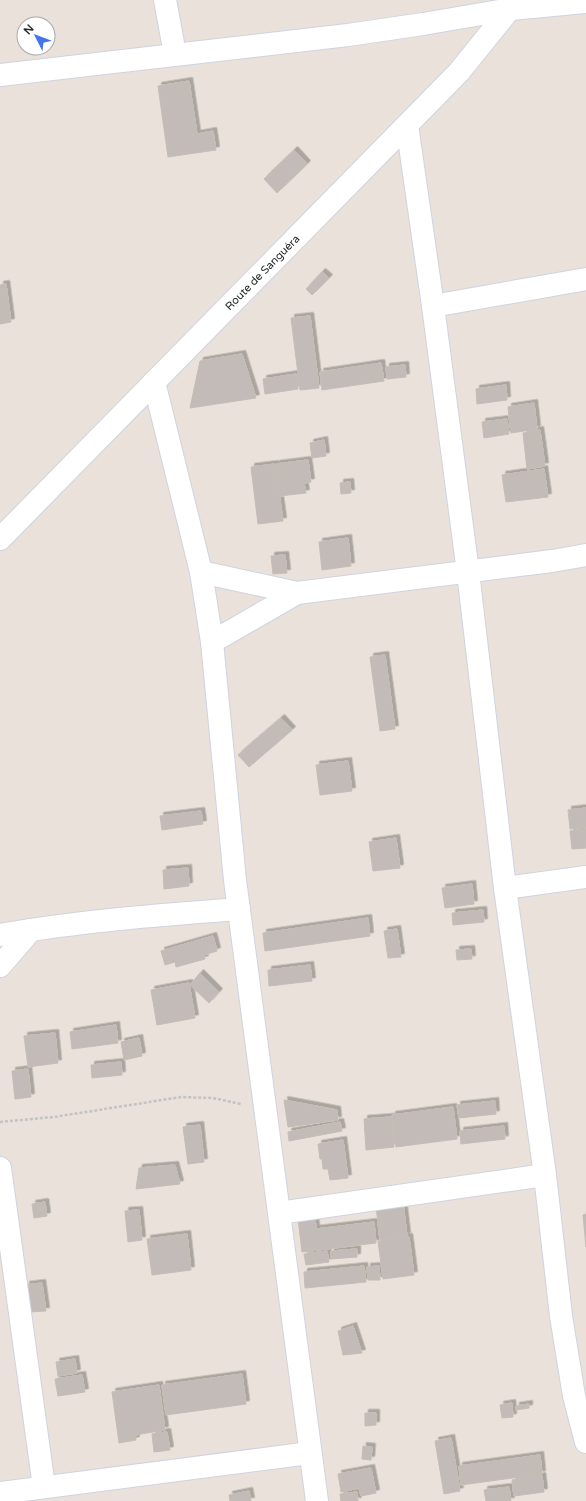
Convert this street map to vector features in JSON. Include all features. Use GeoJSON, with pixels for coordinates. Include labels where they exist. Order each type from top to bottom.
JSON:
{"type":"FeatureCollection","features":[{"type":"Feature","properties":{"kind":"street"},"geometry":{"type":"LineString","coordinates":[[165,0],[174,54]]}},
{"type":"Feature","properties":{"kind":"street"},"geometry":{"type":"LineString","coordinates":[[0,75],[348,35],[424,24],[514,4],[586,2]]}},
{"type":"Feature","properties":{"kind":"street","name":"Route de Sanguéra"},"geometry":{"type":"LineString","coordinates":[[0,539],[459,72],[514,4]]}},
{"type":"Feature","properties":{"kind":"street"},"geometry":{"type":"LineString","coordinates":[[407,125],[433,306],[468,572],[506,888],[561,1316],[580,1395],[586,1442]]}},
{"type":"Feature","properties":{"kind":"street"},"geometry":{"type":"LineString","coordinates":[[433,306],[586,279]]}},
{"type":"Feature","properties":{"kind":"street"},"geometry":{"type":"LineString","coordinates":[[154,382],[201,572],[212,642],[239,909],[317,1501]]}},
{"type":"Feature","properties":{"kind":"street"},"geometry":{"type":"LineString","coordinates":[[201,572],[297,594],[552,561],[586,555]]}},
{"type":"Feature","properties":{"kind":"street"},"geometry":{"type":"LineString","coordinates":[[212,642],[297,594]]}},
{"type":"Feature","properties":{"kind":"street"},"geometry":{"type":"LineString","coordinates":[[506,888],[586,877]]}},
{"type":"Feature","properties":{"kind":"street"},"geometry":{"type":"LineString","coordinates":[[0,935],[145,916],[239,909]]}},
{"type":"Feature","properties":{"kind":"street"},"geometry":{"type":"LineString","coordinates":[[0,966],[31,930]]}},
{"type":"Feature","properties":{"kind":"street"},"geometry":{"type":"LineString","coordinates":[[0,1168],[3,1208],[44,1487]]}},
{"type":"Feature","properties":{"kind":"street"},"geometry":{"type":"LineString","coordinates":[[279,1212],[544,1175]]}},
{"type":"Feature","properties":{"kind":"street"},"geometry":{"type":"LineString","coordinates":[[0,1493],[310,1453]]}},
{"type":"Feature","properties":{"kind":"path"},"geometry":{"type":"LineString","coordinates":[[0,1122],[54,1116],[181,1097],[213,1098],[238,1102],[267,1118]]}},
{"type":"Feature","properties":{"kind":"building"},"geometry":{"type":"Polygon","coordinates":[[[189,81],[197,134],[213,131],[216,150],[168,157],[158,86],[189,81]]]}},
{"type":"Feature","properties":{"kind":"building"},"geometry":{"type":"Polygon","coordinates":[[[294,150],[307,164],[277,193],[264,179],[294,150]]]}},
{"type":"Feature","properties":{"kind":"building"},"geometry":{"type":"Polygon","coordinates":[[[322,272],[329,278],[312,295],[306,289],[322,272]]]}},
{"type":"Feature","properties":{"kind":"building"},"geometry":{"type":"Polygon","coordinates":[[[6,284],[11,322],[0,324],[0,285],[6,284]]]}},
{"type":"Feature","properties":{"kind":"building"},"geometry":{"type":"Polygon","coordinates":[[[310,316],[319,388],[300,390],[291,318],[310,316]]]}},
{"type":"Feature","properties":{"kind":"building"},"geometry":{"type":"Polygon","coordinates":[[[242,354],[256,398],[190,408],[200,361],[242,354]]]}},
{"type":"Feature","properties":{"kind":"building"},"geometry":{"type":"Polygon","coordinates":[[[381,363],[384,381],[322,390],[320,372],[381,363]]]}},
{"type":"Feature","properties":{"kind":"building"},"geometry":{"type":"Polygon","coordinates":[[[405,365],[406,377],[387,379],[386,367],[405,365]]]}},
{"type":"Feature","properties":{"kind":"building"},"geometry":{"type":"Polygon","coordinates":[[[296,374],[298,389],[265,394],[263,379],[296,374]]]}},
{"type":"Feature","properties":{"kind":"building"},"geometry":{"type":"Polygon","coordinates":[[[506,385],[507,400],[477,404],[476,389],[506,385]]]}},
{"type":"Feature","properties":{"kind":"building"},"geometry":{"type":"Polygon","coordinates":[[[534,403],[537,429],[511,433],[508,407],[534,403]]]}},
{"type":"Feature","properties":{"kind":"building"},"geometry":{"type":"Polygon","coordinates":[[[507,419],[509,434],[484,438],[482,422],[507,419]]]}},
{"type":"Feature","properties":{"kind":"building"},"geometry":{"type":"Polygon","coordinates":[[[540,430],[545,466],[527,469],[523,433],[540,430]]]}},
{"type":"Feature","properties":{"kind":"building"},"geometry":{"type":"Polygon","coordinates":[[[324,440],[326,456],[312,458],[310,443],[324,440]]]}},
{"type":"Feature","properties":{"kind":"building"},"geometry":{"type":"Polygon","coordinates":[[[308,460],[311,482],[304,483],[306,493],[280,496],[276,464],[308,460]]]}},
{"type":"Feature","properties":{"kind":"building"},"geometry":{"type":"Polygon","coordinates":[[[275,464],[283,521],[258,524],[251,467],[275,464]]]}},
{"type":"Feature","properties":{"kind":"building"},"geometry":{"type":"Polygon","coordinates":[[[544,469],[548,497],[506,502],[502,475],[544,469]]]}},
{"type":"Feature","properties":{"kind":"building"},"geometry":{"type":"Polygon","coordinates":[[[350,482],[351,493],[341,494],[340,483],[350,482]]]}},
{"type":"Feature","properties":{"kind":"building"},"geometry":{"type":"Polygon","coordinates":[[[348,538],[351,566],[322,570],[319,542],[348,538]]]}},
{"type":"Feature","properties":{"kind":"building"},"geometry":{"type":"Polygon","coordinates":[[[285,555],[287,573],[273,574],[271,556],[285,555]]]}},
{"type":"Feature","properties":{"kind":"building"},"geometry":{"type":"Polygon","coordinates":[[[385,655],[395,729],[380,731],[370,657],[385,655]]]}},
{"type":"Feature","properties":{"kind":"building"},"geometry":{"type":"Polygon","coordinates":[[[281,718],[292,730],[249,767],[238,755],[281,718]]]}},
{"type":"Feature","properties":{"kind":"building"},"geometry":{"type":"Polygon","coordinates":[[[348,761],[352,791],[320,795],[316,765],[348,761]]]}},
{"type":"Feature","properties":{"kind":"building"},"geometry":{"type":"Polygon","coordinates":[[[586,808],[586,827],[570,829],[568,810],[586,808]]]}},
{"type":"Feature","properties":{"kind":"building"},"geometry":{"type":"Polygon","coordinates":[[[201,811],[203,824],[162,830],[160,816],[201,811]]]}},
{"type":"Feature","properties":{"kind":"building"},"geometry":{"type":"Polygon","coordinates":[[[586,829],[586,848],[572,849],[570,831],[586,829]]]}},
{"type":"Feature","properties":{"kind":"building"},"geometry":{"type":"Polygon","coordinates":[[[396,838],[400,868],[373,871],[369,842],[396,838]]]}},
{"type":"Feature","properties":{"kind":"building"},"geometry":{"type":"Polygon","coordinates":[[[188,868],[189,886],[164,889],[163,870],[188,868]]]}},
{"type":"Feature","properties":{"kind":"building"},"geometry":{"type":"Polygon","coordinates":[[[472,884],[474,904],[445,908],[442,888],[472,884]]]}},
{"type":"Feature","properties":{"kind":"building"},"geometry":{"type":"Polygon","coordinates":[[[483,910],[484,922],[453,925],[452,913],[483,910]]]}},
{"type":"Feature","properties":{"kind":"building"},"geometry":{"type":"Polygon","coordinates":[[[368,918],[370,936],[265,951],[263,933],[368,918]]]}},
{"type":"Feature","properties":{"kind":"building"},"geometry":{"type":"Polygon","coordinates":[[[397,929],[401,957],[388,958],[384,931],[397,929]]]}},
{"type":"Feature","properties":{"kind":"building"},"geometry":{"type":"Polygon","coordinates":[[[213,936],[217,951],[204,955],[205,959],[176,967],[175,962],[165,965],[161,951],[213,936]]]}},
{"type":"Feature","properties":{"kind":"building"},"geometry":{"type":"Polygon","coordinates":[[[471,949],[472,959],[457,960],[456,950],[471,949]]]}},
{"type":"Feature","properties":{"kind":"building"},"geometry":{"type":"Polygon","coordinates":[[[310,965],[312,981],[269,986],[268,970],[310,965]]]}},
{"type":"Feature","properties":{"kind":"building"},"geometry":{"type":"Polygon","coordinates":[[[200,973],[219,992],[209,1003],[190,985],[200,973]]]}},
{"type":"Feature","properties":{"kind":"building"},"geometry":{"type":"Polygon","coordinates":[[[189,983],[195,1018],[157,1025],[151,990],[189,983]]]}},
{"type":"Feature","properties":{"kind":"building"},"geometry":{"type":"Polygon","coordinates":[[[116,1025],[118,1043],[72,1049],[70,1032],[116,1025]]]}},
{"type":"Feature","properties":{"kind":"building"},"geometry":{"type":"Polygon","coordinates":[[[55,1033],[58,1063],[28,1067],[24,1036],[55,1033]]]}},
{"type":"Feature","properties":{"kind":"building"},"geometry":{"type":"Polygon","coordinates":[[[139,1038],[142,1056],[124,1060],[121,1042],[139,1038]]]}},
{"type":"Feature","properties":{"kind":"building"},"geometry":{"type":"Polygon","coordinates":[[[121,1062],[122,1075],[92,1078],[91,1065],[121,1062]]]}},
{"type":"Feature","properties":{"kind":"building"},"geometry":{"type":"Polygon","coordinates":[[[28,1069],[31,1097],[15,1099],[12,1071],[28,1069]]]}},
{"type":"Feature","properties":{"kind":"building"},"geometry":{"type":"Polygon","coordinates":[[[284,1100],[337,1110],[338,1120],[288,1127],[284,1100]]]}},
{"type":"Feature","properties":{"kind":"building"},"geometry":{"type":"Polygon","coordinates":[[[495,1101],[496,1114],[459,1118],[457,1105],[495,1101]]]}},
{"type":"Feature","properties":{"kind":"building"},"geometry":{"type":"Polygon","coordinates":[[[453,1107],[457,1139],[396,1147],[392,1115],[453,1107]]]}},
{"type":"Feature","properties":{"kind":"building"},"geometry":{"type":"Polygon","coordinates":[[[391,1117],[394,1147],[366,1150],[364,1119],[391,1117]]]}},
{"type":"Feature","properties":{"kind":"building"},"geometry":{"type":"Polygon","coordinates":[[[340,1122],[342,1131],[289,1141],[288,1132],[340,1122]]]}},
{"type":"Feature","properties":{"kind":"building"},"geometry":{"type":"Polygon","coordinates":[[[200,1125],[204,1162],[188,1164],[183,1127],[200,1125]]]}},
{"type":"Feature","properties":{"kind":"building"},"geometry":{"type":"Polygon","coordinates":[[[504,1126],[505,1139],[461,1144],[460,1131],[504,1126]]]}},
{"type":"Feature","properties":{"kind":"building"},"geometry":{"type":"Polygon","coordinates":[[[343,1140],[348,1178],[330,1180],[328,1169],[323,1169],[318,1144],[343,1140]]]}},
{"type":"Feature","properties":{"kind":"building"},"geometry":{"type":"Polygon","coordinates":[[[175,1165],[180,1184],[136,1189],[139,1168],[175,1165]]]}},
{"type":"Feature","properties":{"kind":"building"},"geometry":{"type":"Polygon","coordinates":[[[45,1202],[47,1216],[34,1218],[32,1204],[45,1202]]]}},
{"type":"Feature","properties":{"kind":"building"},"geometry":{"type":"Polygon","coordinates":[[[403,1203],[407,1236],[380,1240],[376,1206],[403,1203]]]}},
{"type":"Feature","properties":{"kind":"building"},"geometry":{"type":"Polygon","coordinates":[[[139,1210],[142,1240],[128,1242],[125,1211],[139,1210]]]}},
{"type":"Feature","properties":{"kind":"building"},"geometry":{"type":"Polygon","coordinates":[[[586,1214],[586,1247],[583,1215],[586,1214]]]}},
{"type":"Feature","properties":{"kind":"building"},"geometry":{"type":"Polygon","coordinates":[[[315,1216],[316,1229],[374,1222],[376,1243],[302,1252],[298,1218],[315,1216]]]}},
{"type":"Feature","properties":{"kind":"building"},"geometry":{"type":"Polygon","coordinates":[[[187,1234],[191,1270],[152,1275],[147,1239],[187,1234]]]}},
{"type":"Feature","properties":{"kind":"building"},"geometry":{"type":"Polygon","coordinates":[[[409,1237],[414,1275],[383,1279],[378,1241],[409,1237]]]}},
{"type":"Feature","properties":{"kind":"building"},"geometry":{"type":"Polygon","coordinates":[[[357,1249],[357,1257],[331,1259],[331,1251],[357,1249]]]}},
{"type":"Feature","properties":{"kind":"building"},"geometry":{"type":"Polygon","coordinates":[[[327,1251],[329,1262],[306,1265],[304,1254],[327,1251]]]}},
{"type":"Feature","properties":{"kind":"building"},"geometry":{"type":"Polygon","coordinates":[[[364,1266],[366,1282],[305,1288],[304,1272],[364,1266]]]}},
{"type":"Feature","properties":{"kind":"building"},"geometry":{"type":"Polygon","coordinates":[[[379,1266],[380,1280],[368,1280],[367,1267],[379,1266]]]}},
{"type":"Feature","properties":{"kind":"building"},"geometry":{"type":"Polygon","coordinates":[[[42,1283],[46,1311],[29,1312],[26,1285],[42,1283]]]}},
{"type":"Feature","properties":{"kind":"building"},"geometry":{"type":"Polygon","coordinates":[[[353,1326],[362,1353],[343,1355],[338,1331],[353,1326]]]}},
{"type":"Feature","properties":{"kind":"building"},"geometry":{"type":"Polygon","coordinates":[[[75,1359],[77,1373],[58,1376],[56,1362],[75,1359]]]}},
{"type":"Feature","properties":{"kind":"building"},"geometry":{"type":"Polygon","coordinates":[[[242,1374],[246,1404],[166,1415],[162,1385],[242,1374]]]}},
{"type":"Feature","properties":{"kind":"building"},"geometry":{"type":"Polygon","coordinates":[[[82,1375],[85,1392],[58,1396],[55,1379],[82,1375]]]}},
{"type":"Feature","properties":{"kind":"building"},"geometry":{"type":"Polygon","coordinates":[[[159,1385],[165,1430],[135,1435],[136,1440],[119,1443],[112,1392],[159,1385]]]}},
{"type":"Feature","properties":{"kind":"building"},"geometry":{"type":"Polygon","coordinates":[[[512,1403],[513,1417],[502,1418],[500,1405],[512,1403]]]}},
{"type":"Feature","properties":{"kind":"building"},"geometry":{"type":"Polygon","coordinates":[[[529,1404],[529,1408],[516,1410],[516,1406],[529,1404]]]}},
{"type":"Feature","properties":{"kind":"building"},"geometry":{"type":"Polygon","coordinates":[[[365,1413],[376,1413],[376,1425],[365,1426],[365,1413]]]}},
{"type":"Feature","properties":{"kind":"building"},"geometry":{"type":"Polygon","coordinates":[[[167,1432],[170,1450],[154,1452],[152,1434],[167,1432]]]}},
{"type":"Feature","properties":{"kind":"building"},"geometry":{"type":"Polygon","coordinates":[[[451,1438],[460,1491],[444,1494],[435,1441],[451,1438]]]}},
{"type":"Feature","properties":{"kind":"building"},"geometry":{"type":"Polygon","coordinates":[[[363,1446],[372,1447],[371,1460],[362,1459],[363,1446]]]}},
{"type":"Feature","properties":{"kind":"building"},"geometry":{"type":"Polygon","coordinates":[[[540,1455],[542,1474],[461,1485],[459,1466],[540,1455]]]}},
{"type":"Feature","properties":{"kind":"building"},"geometry":{"type":"Polygon","coordinates":[[[371,1468],[376,1493],[361,1496],[359,1488],[341,1492],[338,1474],[371,1468]]]}},
{"type":"Feature","properties":{"kind":"building"},"geometry":{"type":"Polygon","coordinates":[[[542,1476],[544,1492],[514,1496],[512,1480],[542,1476]]]}},
{"type":"Feature","properties":{"kind":"building"},"geometry":{"type":"Polygon","coordinates":[[[509,1487],[511,1501],[486,1501],[484,1490],[509,1487]]]}},
{"type":"Feature","properties":{"kind":"building"},"geometry":{"type":"Polygon","coordinates":[[[249,1491],[251,1501],[230,1501],[229,1495],[249,1491]]]}},
{"type":"Feature","properties":{"kind":"building"},"geometry":{"type":"Polygon","coordinates":[[[357,1492],[358,1501],[341,1501],[340,1494],[357,1492]]]}}]}
